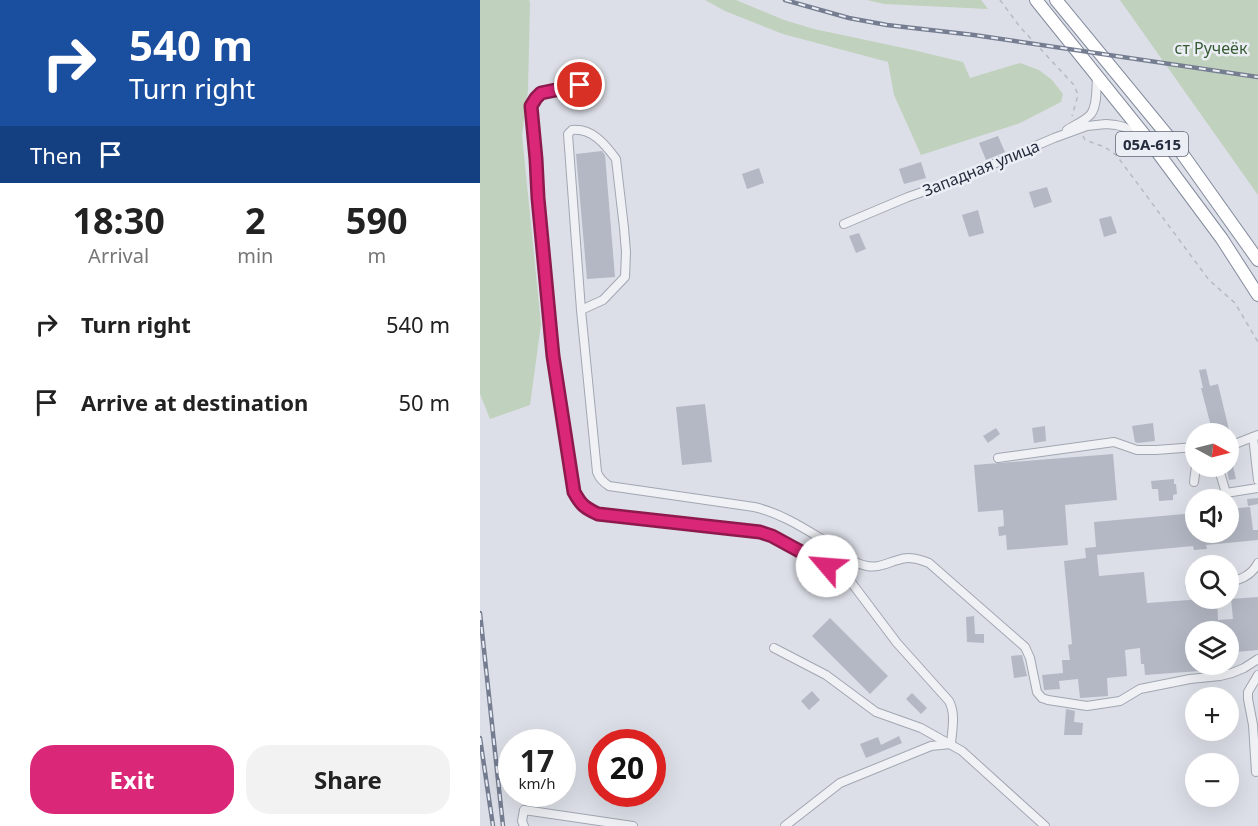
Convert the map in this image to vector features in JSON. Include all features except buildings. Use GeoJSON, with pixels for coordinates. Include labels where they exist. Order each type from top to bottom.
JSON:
{"type":"FeatureCollection","features":[{"type":"Feature","properties":{"kind":"highway","name":"05А-615"},"geometry":{"type":"LineString","coordinates":[[1036,0],[1150,142],[1222,239],[1258,295]]}},
{"type":"Feature","properties":{"kind":"highway","name":"05А-615"},"geometry":{"type":"LineString","coordinates":[[1059,3],[1181,152],[1258,260]]}},
{"type":"Feature","properties":{"kind":"street","name":"Западная улица"},"geometry":{"type":"LineString","coordinates":[[844,224],[908,197],[954,181],[1078,126],[1092,111],[1097,75]]}},
{"type":"Feature","properties":{"kind":"street"},"geometry":{"type":"LineString","coordinates":[[580,85],[541,93],[531,106],[553,356],[571,481],[579,501],[585,508],[598,514],[760,532],[772,536],[844,575],[897,643],[949,701],[953,708],[951,744]]}},
{"type":"Feature","properties":{"kind":"street","name":"Западная улица"},"geometry":{"type":"LineString","coordinates":[[1078,126],[1116,125],[1150,142]]}},
{"type":"Feature","properties":{"kind":"street"},"geometry":{"type":"LineString","coordinates":[[581,310],[603,300],[625,277],[626,252],[616,159],[592,133],[572,130],[568,134],[581,310],[597,472],[599,478],[609,486],[769,510],[820,538],[847,558],[869,566],[878,567],[899,559],[910,558],[929,563],[1025,647],[1030,658],[1037,692],[1042,698],[1048,700],[1087,706],[1119,701],[1140,689],[1190,679],[1220,676],[1244,668],[1258,659]]}},
{"type":"Feature","properties":{"kind":"street"},"geometry":{"type":"LineString","coordinates":[[1239,442],[1255,436],[1258,480]]}},
{"type":"Feature","properties":{"kind":"street"},"geometry":{"type":"LineString","coordinates":[[998,458],[1114,442],[1137,450],[1185,448]]}},
{"type":"Feature","properties":{"kind":"street"},"geometry":{"type":"LineString","coordinates":[[1194,482],[1195,477]]}},
{"type":"Feature","properties":{"kind":"street"},"geometry":{"type":"LineString","coordinates":[[1221,477],[1226,493],[1258,488]]}},
{"type":"Feature","properties":{"kind":"street"},"geometry":{"type":"LineString","coordinates":[[1239,580],[1249,575],[1258,563]]}},
{"type":"Feature","properties":{"kind":"street"},"geometry":{"type":"LineString","coordinates":[[774,648],[826,675],[876,712],[921,728],[962,751],[1045,826]]}},
{"type":"Feature","properties":{"kind":"street"},"geometry":{"type":"LineString","coordinates":[[1256,772],[1248,692],[1258,675]]}},
{"type":"Feature","properties":{"kind":"street"},"geometry":{"type":"LineString","coordinates":[[784,826],[840,783],[931,746],[951,744]]}},
{"type":"Feature","properties":{"kind":"street"},"geometry":{"type":"LineString","coordinates":[[524,826],[522,821],[524,810],[633,826]]}},
{"type":"Feature","properties":{"kind":"path"},"geometry":{"type":"LineString","coordinates":[[999,0],[1020,27],[1074,85],[1078,95],[1072,117],[1085,140],[1105,147],[1118,156],[1209,280],[1235,303],[1258,342]]}},
{"type":"Feature","properties":{"kind":"green space"},"geometry":{"type":"Polygon","coordinates":[[[480,0],[529,0],[530,3],[528,90],[522,135],[541,324],[530,405],[490,419],[480,394],[480,0]]]}},
{"type":"Feature","properties":{"kind":"green space"},"geometry":{"type":"Polygon","coordinates":[[[705,0],[736,0],[784,20],[814,29],[963,62],[970,78],[1020,63],[1039,70],[1052,80],[1063,94],[1061,102],[1020,123],[921,155],[894,95],[888,62],[783,34],[725,11],[705,0]]]}},
{"type":"Feature","properties":{"kind":"green space"},"geometry":{"type":"Polygon","coordinates":[[[867,0],[981,0],[988,9],[884,4],[867,0]]]}},
{"type":"Feature","properties":{"kind":"green space","name":"ст Ручеёк"},"geometry":{"type":"Polygon","coordinates":[[[1120,0],[1258,0],[1258,195],[1120,0]]]}},
{"type":"Feature","properties":{"kind":"railway"},"geometry":{"type":"LineString","coordinates":[[785,0],[849,18],[887,25],[974,35],[1258,77]]}},
{"type":"Feature","properties":{"kind":"railway"},"geometry":{"type":"LineString","coordinates":[[480,613],[503,826]]}},
{"type":"Feature","properties":{"kind":"railway"},"geometry":{"type":"LineString","coordinates":[[480,738],[493,826]]}},
{"type":"Feature","properties":{"kind":"route"},"geometry":{"type":"LineString","coordinates":[[580,85],[541,93],[531,106],[553,356],[574,492],[585,508],[598,514],[760,532],[772,536],[827,566]]}}]}
